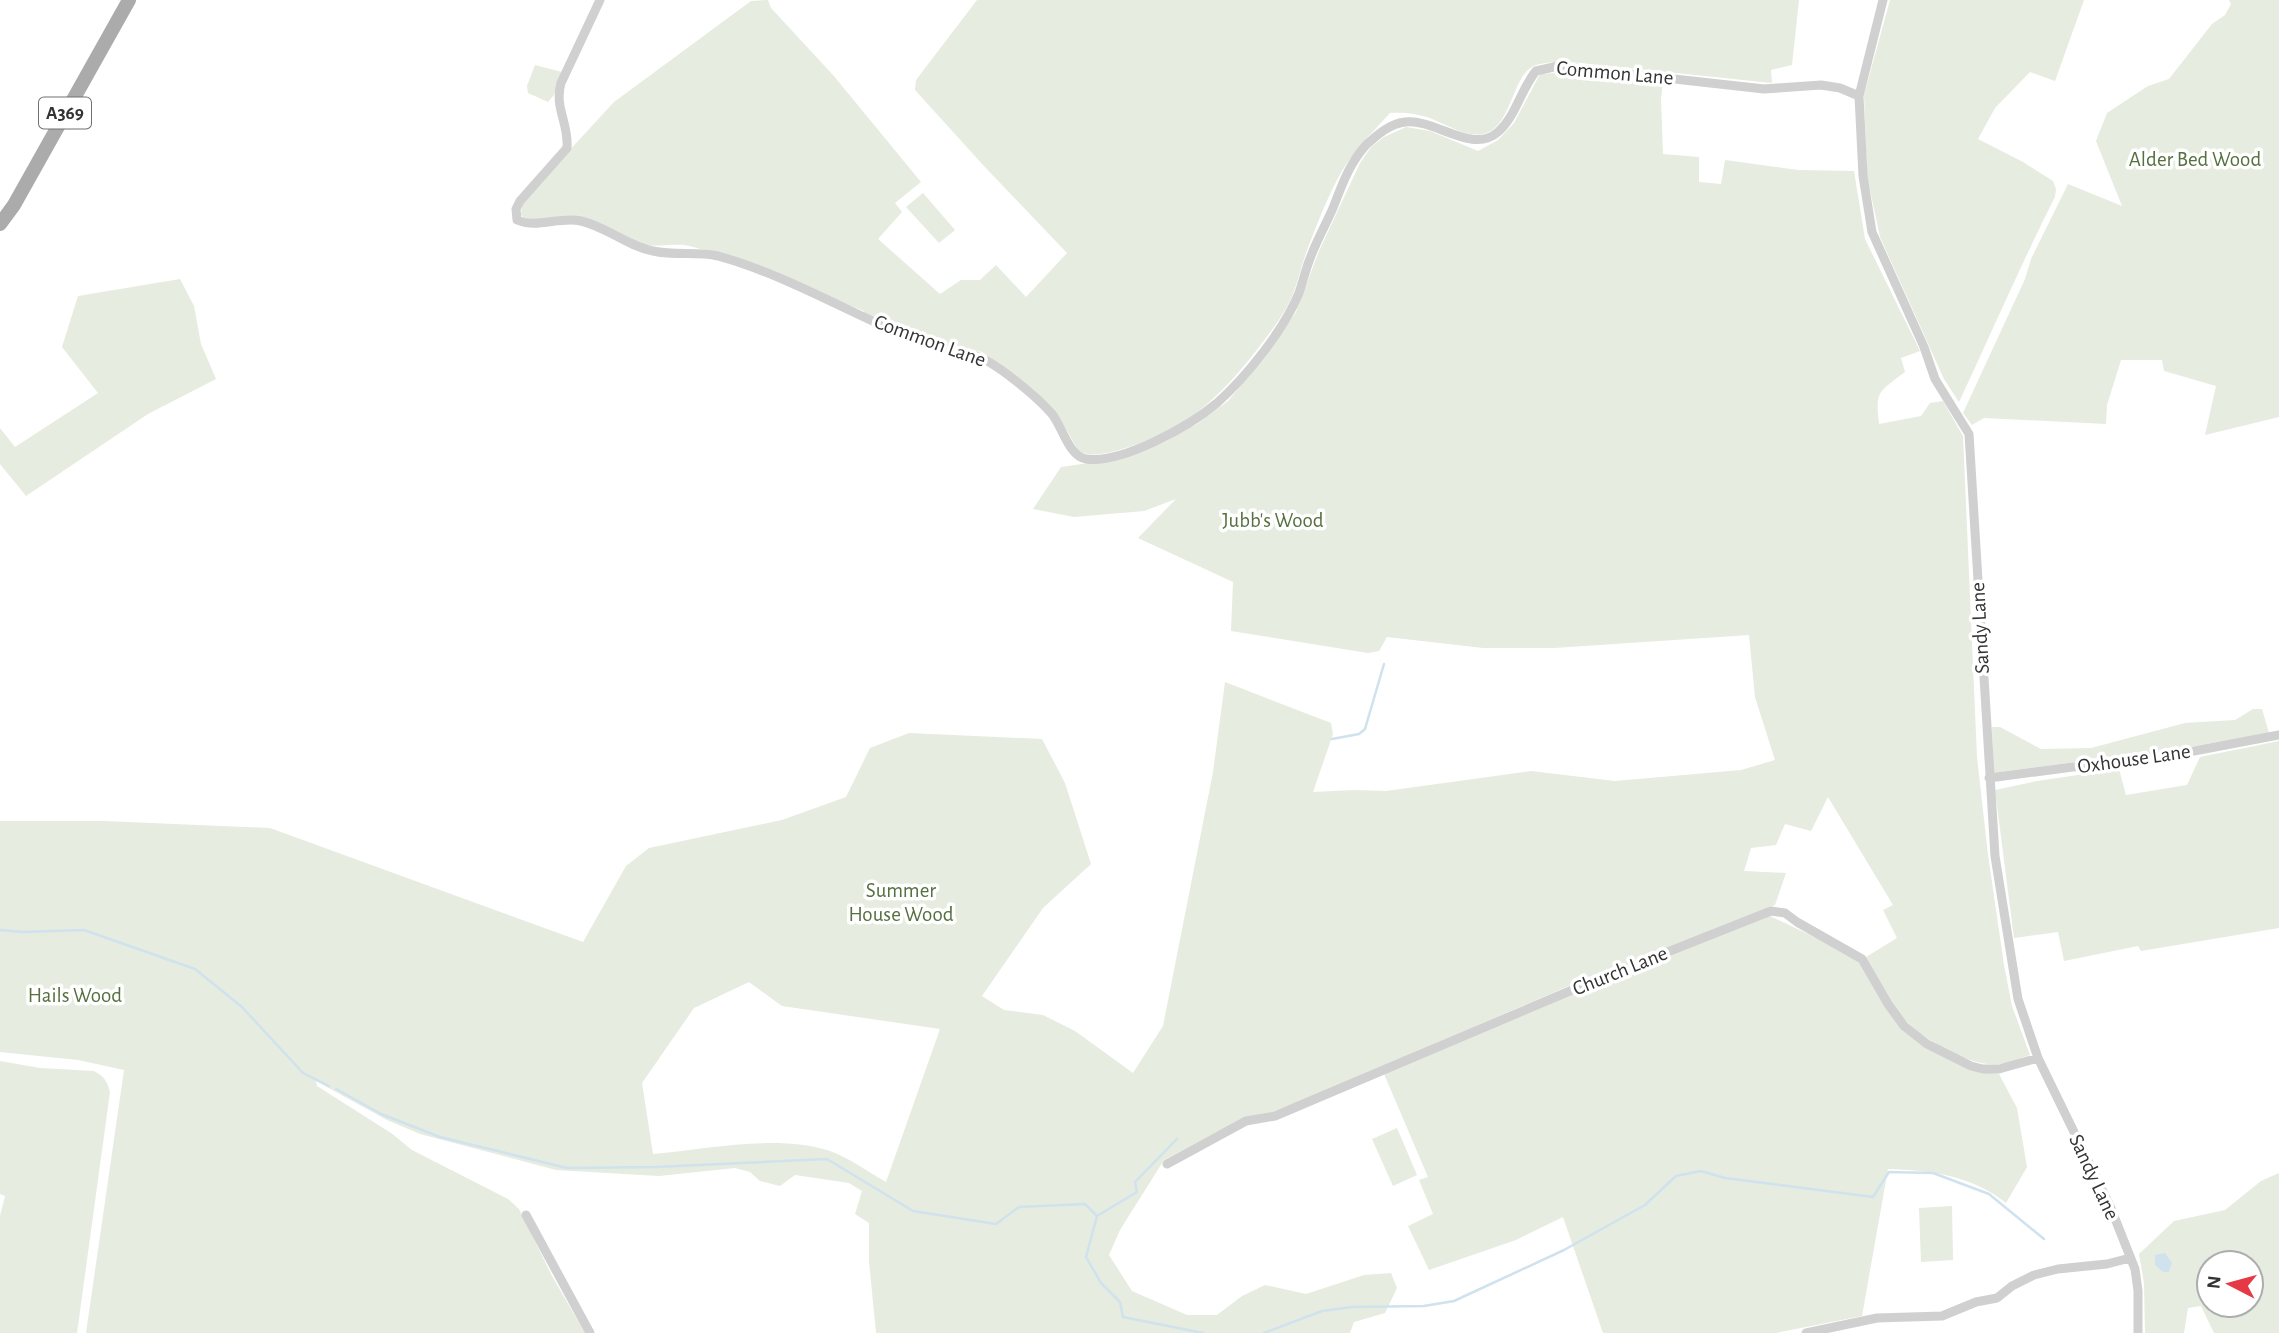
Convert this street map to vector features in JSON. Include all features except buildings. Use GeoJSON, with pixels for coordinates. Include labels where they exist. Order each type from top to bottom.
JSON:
{"type":"FeatureCollection","features":[{"type":"Feature","properties":{"kind":"main road","name":"A369"},"geometry":{"type":"LineString","coordinates":[[0,224],[14,205],[129,0]]}},
{"type":"Feature","properties":{"kind":"street","name":"Common Lane"},"geometry":{"type":"LineString","coordinates":[[600,0],[557,96],[566,129],[567,148],[520,201],[516,209],[517,220],[530,224],[578,220],[602,228],[639,247],[657,252],[718,256],[772,274],[928,345],[977,355],[995,365],[1052,414],[1077,456],[1086,459],[1119,454],[1178,430],[1198,418],[1236,385],[1281,325],[1298,296],[1311,256],[1354,160],[1379,132],[1395,124],[1416,122],[1466,138],[1488,138],[1497,134],[1506,124],[1536,71],[1558,66],[1764,89],[1821,85],[1840,88],[1859,96]]}},
{"type":"Feature","properties":{"kind":"street","name":"Sandy Lane"},"geometry":{"type":"LineString","coordinates":[[1883,0],[1859,96],[1863,176],[1872,232],[1924,347],[1935,379],[1969,434],[1995,856],[2018,999],[2038,1058],[2110,1206],[2135,1269],[2138,1333]]}},
{"type":"Feature","properties":{"kind":"street","name":"Oxhouse Lane"},"geometry":{"type":"LineString","coordinates":[[1989,778],[2194,751],[2279,735]]}},
{"type":"Feature","properties":{"kind":"street","name":"Church Lane"},"geometry":{"type":"LineString","coordinates":[[1167,1164],[1246,1122],[1275,1116],[1584,985],[1772,911],[1784,913],[1862,959],[1904,1026],[1927,1044],[1970,1066],[1983,1069],[1999,1069],[2038,1058]]}},
{"type":"Feature","properties":{"kind":"street"},"geometry":{"type":"LineString","coordinates":[[526,1215],[590,1333]]}},
{"type":"Feature","properties":{"kind":"street"},"geometry":{"type":"LineString","coordinates":[[1807,1333],[1877,1318],[1942,1315],[1997,1298],[2012,1286],[2034,1275],[2130,1258]]}},
{"type":"Feature","properties":{"kind":"green space"},"geometry":{"type":"Polygon","coordinates":[[[768,0],[771,8],[833,75],[921,182],[895,203],[902,212],[878,239],[940,294],[961,280],[980,280],[996,265],[1026,297],[1067,253],[915,90],[916,80],[977,0],[1799,0],[1792,65],[1771,70],[1772,83],[1561,61],[1540,64],[1529,69],[1519,83],[1502,119],[1489,132],[1466,133],[1422,116],[1390,113],[1342,171],[1317,225],[1290,301],[1273,328],[1234,377],[1192,416],[1159,436],[1110,452],[1086,454],[1079,452],[1058,415],[1042,399],[982,352],[918,338],[863,314],[864,311],[705,250],[684,245],[654,246],[636,243],[597,222],[582,218],[523,218],[522,205],[614,102],[751,1],[768,0]]]}},
{"type":"Feature","properties":{"kind":"green space"},"geometry":{"type":"Polygon","coordinates":[[[1890,0],[2084,0],[2055,81],[2030,72],[1995,108],[1978,139],[2053,181],[2056,189],[2055,197],[1959,402],[1944,379],[1880,237],[1867,176],[1864,95],[1890,0]]]}},
{"type":"Feature","properties":{"kind":"green space","name":"Alder Bed Wood"},"geometry":{"type":"Polygon","coordinates":[[[2229,0],[2279,0],[2279,417],[2205,435],[2216,386],[2164,371],[2162,360],[2121,360],[2107,405],[2106,424],[1984,418],[1972,425],[1963,413],[2025,279],[2031,259],[2068,184],[2122,206],[2096,141],[2107,113],[2148,86],[2169,79],[2212,24],[2225,15],[2231,4],[2229,0]]]}},
{"type":"Feature","properties":{"kind":"green space"},"geometry":{"type":"Polygon","coordinates":[[[535,65],[562,72],[554,95],[548,102],[528,93],[527,86],[535,65]]]}},
{"type":"Feature","properties":{"kind":"green space"},"geometry":{"type":"Polygon","coordinates":[[[1571,72],[1663,81],[1663,154],[1699,157],[1699,182],[1721,184],[1725,160],[1798,170],[1854,171],[1865,239],[1920,351],[1901,358],[1905,372],[1881,393],[1878,404],[1879,424],[1921,416],[1930,403],[1943,401],[1963,436],[1977,757],[2004,965],[2012,1006],[2030,1055],[1999,1064],[1975,1061],[1934,1042],[1911,1026],[1898,1012],[1866,957],[1897,938],[1883,910],[1893,905],[1828,797],[1811,831],[1785,824],[1776,845],[1751,848],[1744,871],[1786,873],[1775,905],[1571,985],[1294,1104],[1266,1114],[1243,1118],[1164,1160],[1120,1230],[1109,1255],[1132,1291],[1187,1315],[1217,1315],[1242,1296],[1265,1285],[1306,1294],[1364,1275],[1391,1273],[1397,1288],[1385,1313],[1354,1322],[1350,1333],[876,1333],[869,1261],[869,1223],[855,1214],[862,1191],[849,1183],[795,1175],[780,1186],[760,1181],[750,1172],[735,1168],[659,1176],[556,1170],[420,1134],[387,1120],[316,1081],[317,1086],[391,1133],[412,1150],[508,1199],[519,1209],[552,1276],[585,1333],[86,1333],[124,1070],[78,1060],[0,1052],[0,821],[104,821],[270,828],[583,942],[626,866],[649,848],[782,820],[846,797],[870,748],[909,733],[1042,739],[1065,783],[1091,864],[1043,908],[982,996],[1004,1010],[1043,1015],[1075,1031],[1133,1073],[1163,1026],[1213,772],[1225,682],[1331,723],[1333,734],[1313,792],[1386,791],[1531,771],[1615,781],[1741,770],[1775,760],[1755,697],[1749,635],[1554,648],[1483,648],[1387,637],[1379,651],[1368,653],[1231,631],[1233,582],[1138,538],[1176,499],[1144,511],[1074,517],[1033,509],[1061,467],[1123,458],[1166,441],[1197,424],[1228,401],[1271,349],[1296,312],[1319,251],[1360,163],[1371,147],[1384,137],[1406,127],[1430,131],[1478,151],[1498,140],[1514,123],[1540,74],[1571,72]],[[749,982],[694,1008],[642,1083],[653,1154],[742,1144],[809,1146],[830,1151],[852,1161],[886,1182],[940,1029],[782,1006],[749,982]]]}},
{"type":"Feature","properties":{"kind":"green space"},"geometry":{"type":"Polygon","coordinates":[[[923,193],[955,230],[939,243],[906,207],[923,193]]]}},
{"type":"Feature","properties":{"kind":"green space"},"geometry":{"type":"Polygon","coordinates":[[[180,279],[194,306],[201,344],[216,379],[148,414],[26,496],[0,464],[0,428],[15,447],[98,393],[62,347],[78,296],[180,279]]]}},
{"type":"Feature","properties":{"kind":"green space"},"geometry":{"type":"Polygon","coordinates":[[[2253,709],[2262,709],[2269,733],[2194,746],[1993,773],[1992,727],[2000,727],[2041,749],[2091,748],[2185,723],[2235,720],[2253,709]]]}},
{"type":"Feature","properties":{"kind":"green space"},"geometry":{"type":"Polygon","coordinates":[[[2279,741],[2279,928],[2141,951],[2138,946],[2064,961],[2058,932],[2014,938],[1995,790],[2119,769],[2126,795],[2187,785],[2200,757],[2279,741]]]}},
{"type":"Feature","properties":{"kind":"green space"},"geometry":{"type":"Polygon","coordinates":[[[1770,916],[1827,943],[1860,963],[1901,1028],[1983,1072],[1999,1074],[2017,1108],[2027,1167],[2006,1203],[1980,1186],[1950,1176],[1888,1169],[1862,1316],[1776,1333],[1603,1333],[1563,1217],[1516,1240],[1429,1270],[1408,1226],[1433,1214],[1419,1180],[1428,1177],[1384,1074],[1565,996],[1770,916]]]}},
{"type":"Feature","properties":{"kind":"green space"},"geometry":{"type":"Polygon","coordinates":[[[0,1061],[40,1068],[94,1071],[105,1079],[110,1092],[77,1333],[0,1333],[0,1216],[5,1196],[0,1194],[0,1061]]]}},
{"type":"Feature","properties":{"kind":"green space"},"geometry":{"type":"Polygon","coordinates":[[[1397,1128],[1417,1175],[1393,1186],[1372,1139],[1397,1128]]]}},
{"type":"Feature","properties":{"kind":"green space"},"geometry":{"type":"Polygon","coordinates":[[[2279,1173],[2279,1333],[2214,1333],[2207,1319],[2265,1319],[2265,1249],[2195,1249],[2195,1307],[2188,1308],[2184,1333],[2145,1333],[2144,1283],[2139,1254],[2174,1221],[2225,1210],[2261,1181],[2279,1173]]]}},
{"type":"Feature","properties":{"kind":"green space"},"geometry":{"type":"Polygon","coordinates":[[[1952,1206],[1953,1260],[1921,1262],[1919,1208],[1952,1206]]]}},
{"type":"Feature","properties":{"kind":"water"},"geometry":{"type":"Polygon","coordinates":[[[2165,1253],[2172,1263],[2169,1272],[2163,1272],[2155,1265],[2155,1255],[2165,1253]]]}},
{"type":"Feature","properties":{"kind":"waterway"},"geometry":{"type":"LineString","coordinates":[[1332,739],[1359,734],[1365,729],[1384,664]]}},
{"type":"Feature","properties":{"kind":"waterway"},"geometry":{"type":"LineString","coordinates":[[0,930],[84,930],[195,969],[242,1007],[303,1073],[329,1086]]}},
{"type":"Feature","properties":{"kind":"waterway"},"geometry":{"type":"LineString","coordinates":[[336,1089],[381,1114],[440,1137],[567,1168],[827,1159],[913,1211],[996,1224],[1019,1207],[1085,1204],[1097,1216],[1086,1257],[1101,1283],[1120,1302],[1123,1317],[1203,1333]]}},
{"type":"Feature","properties":{"kind":"waterway"},"geometry":{"type":"LineString","coordinates":[[1097,1216],[1137,1192],[1135,1182],[1177,1139]]}},
{"type":"Feature","properties":{"kind":"waterway"},"geometry":{"type":"LineString","coordinates":[[1264,1333],[1322,1311],[1352,1307],[1424,1306],[1454,1301],[1564,1250],[1645,1205],[1676,1176],[1701,1171],[1725,1178],[1873,1197],[1889,1172],[1933,1173],[1989,1194],[2044,1239]]}},
{"type":"Feature","properties":{"kind":"park label","name":"Jubb's Wood"},"geometry":{"type":"Point","coordinates":[1273,520]}},
{"type":"Feature","properties":{"kind":"park label","name":"Summer House Wood"},"geometry":{"type":"Point","coordinates":[901,902]}},
{"type":"Feature","properties":{"kind":"park label","name":"Hails Wood"},"geometry":{"type":"Point","coordinates":[75,995]}}]}
